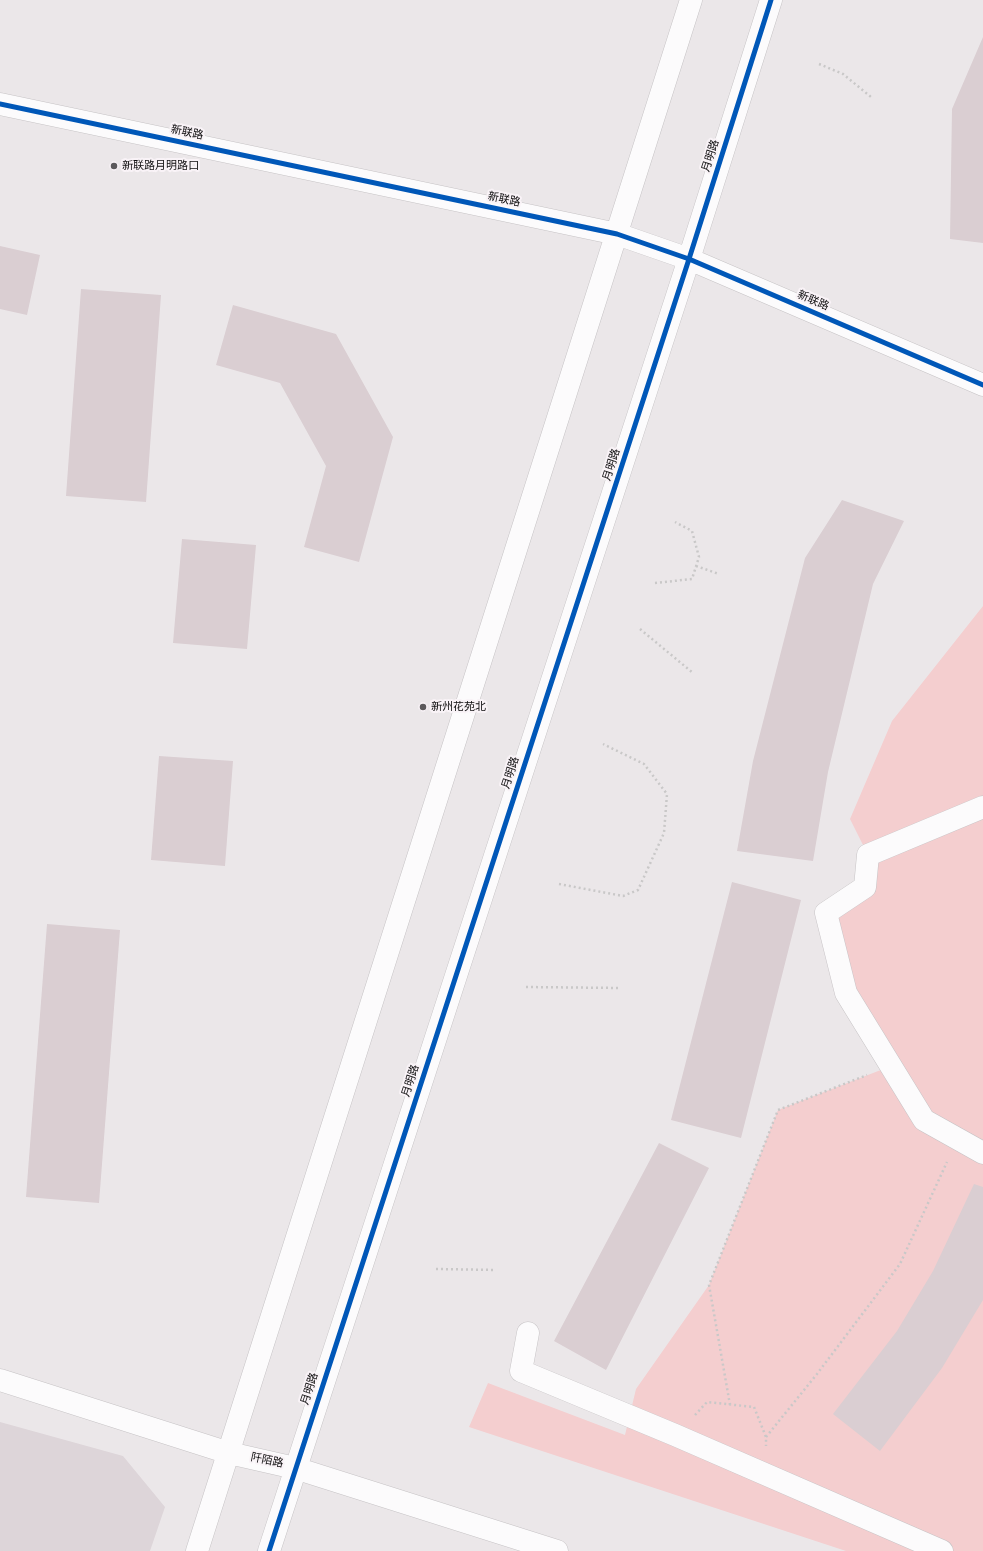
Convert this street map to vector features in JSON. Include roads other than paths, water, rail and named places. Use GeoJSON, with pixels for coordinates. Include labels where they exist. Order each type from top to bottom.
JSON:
{"type":"FeatureCollection","features":[{"type":"Feature","properties":{"kind":"street"},"geometry":{"type":"LineString","coordinates":[[197,1551],[691,0]]}},
{"type":"Feature","properties":{"kind":"street","name":"月明路"},"geometry":{"type":"LineString","coordinates":[[269,1551],[689,259],[771,0]]}},
{"type":"Feature","properties":{"kind":"street","name":"新联路"},"geometry":{"type":"LineString","coordinates":[[0,104],[617,234],[689,259],[983,385]]}},
{"type":"Feature","properties":{"kind":"street"},"geometry":{"type":"LineString","coordinates":[[983,807],[868,855],[865,887],[826,913],[846,993],[924,1120],[983,1152]]}},
{"type":"Feature","properties":{"kind":"street"},"geometry":{"type":"LineString","coordinates":[[528,1333],[521,1371],[675,1435],[942,1551]]}},
{"type":"Feature","properties":{"kind":"street","name":"阡陌路"},"geometry":{"type":"LineString","coordinates":[[0,1380],[229,1453],[295,1468],[557,1551]]}},
{"type":"Feature","properties":{"kind":"place","name":"新联路月明路口"},"geometry":{"type":"Point","coordinates":[114,166]}},
{"type":"Feature","properties":{"kind":"place","name":"新州花苑北"},"geometry":{"type":"Point","coordinates":[423,707]}}]}
